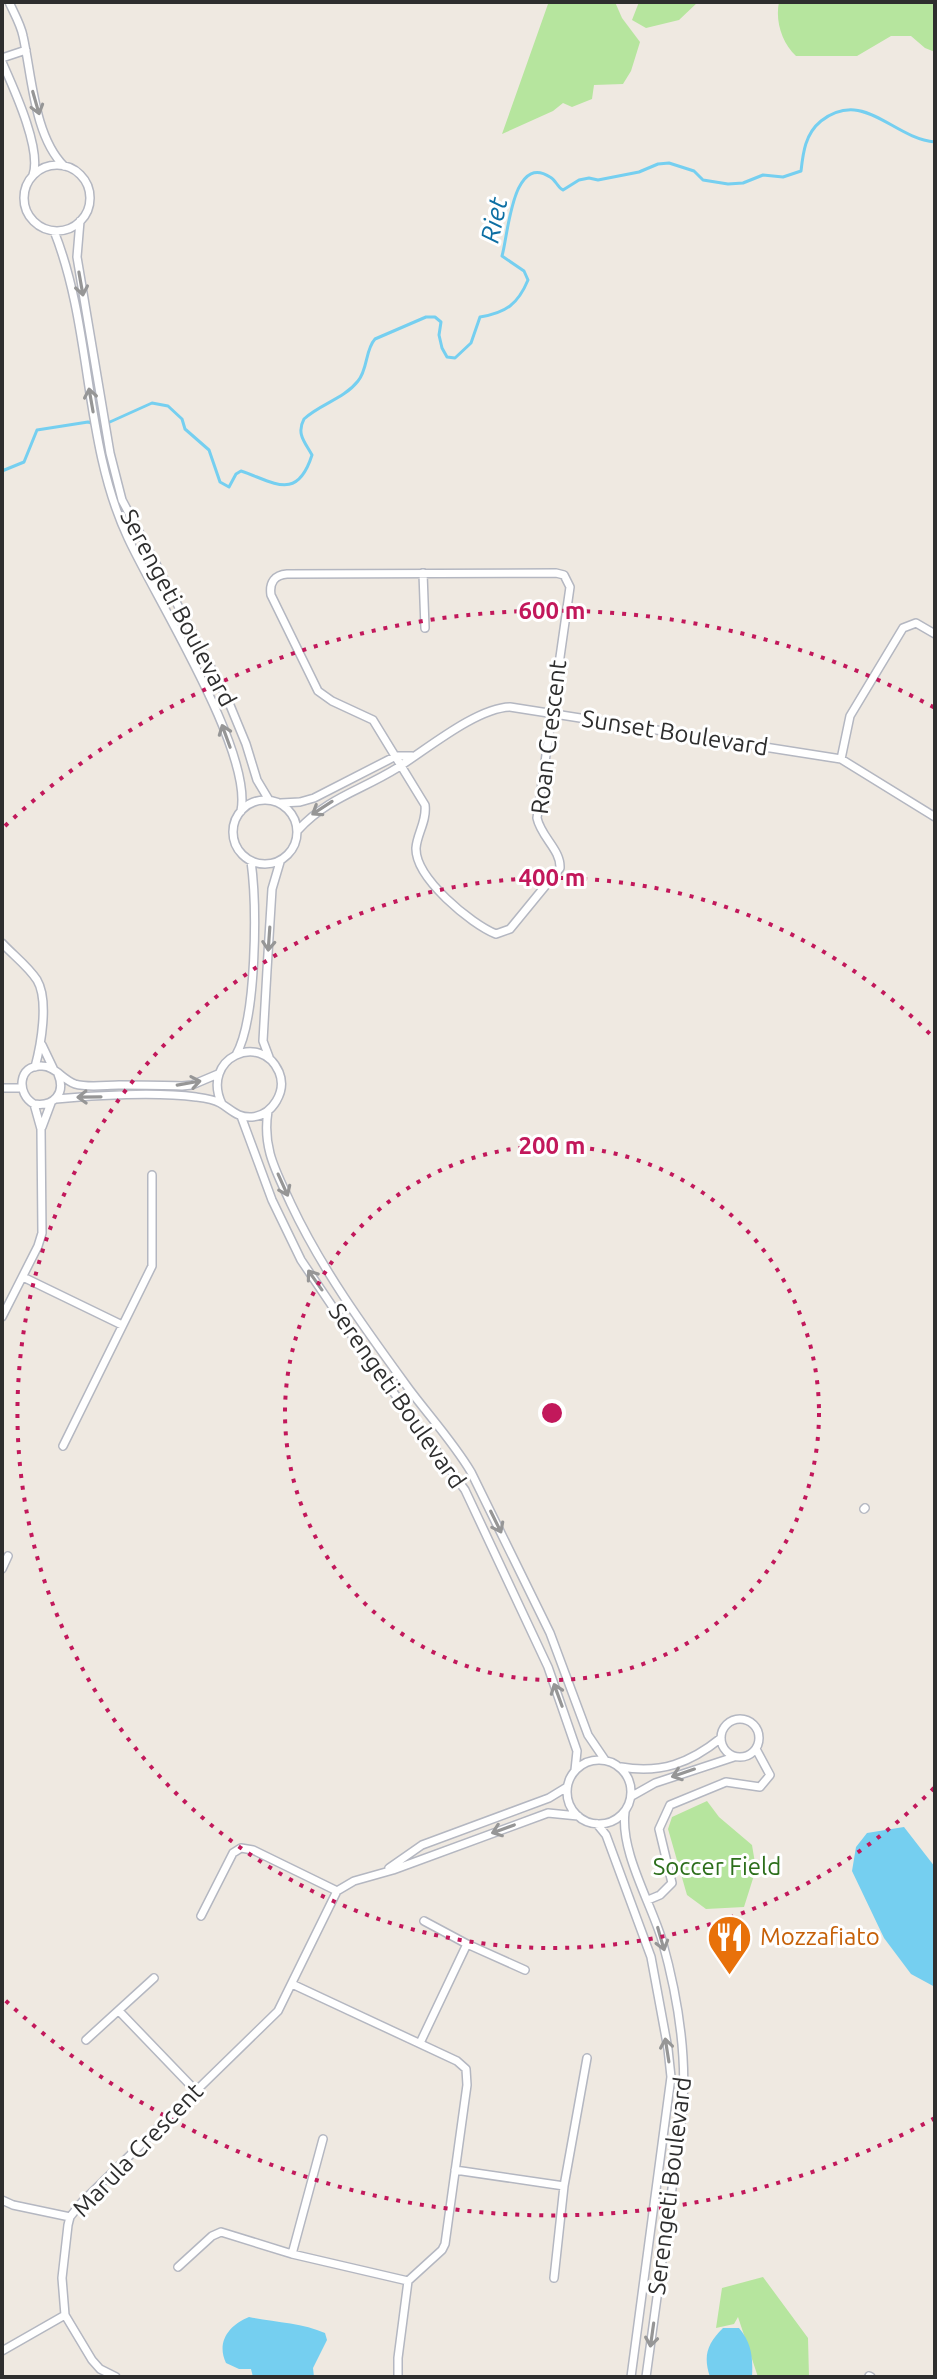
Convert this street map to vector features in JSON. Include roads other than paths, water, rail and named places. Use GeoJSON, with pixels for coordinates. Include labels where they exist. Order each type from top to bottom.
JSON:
{"type":"FeatureCollection","features":[{"type":"Feature","properties":{"kind":"street"},"geometry":{"type":"LineString","coordinates":[[5,3],[23,33],[26,50],[32,91],[52,148],[66,167],[80,176],[89,191],[88,208],[80,221],[64,230],[54,231],[36,224],[25,208],[24,197],[36,165],[2,60],[26,50]]}},
{"type":"Feature","properties":{"kind":"street"},"geometry":{"type":"LineString","coordinates":[[32,177],[47,167],[66,167]]}},
{"type":"Feature","properties":{"kind":"street","name":"Serengeti Boulevard"},"geometry":{"type":"LineString","coordinates":[[80,221],[77,257],[110,453],[122,500],[227,698],[257,780],[269,800]]}},
{"type":"Feature","properties":{"kind":"street","name":"Serengeti Boulevard"},"geometry":{"type":"LineString","coordinates":[[54,231],[65,259],[110,492],[126,535],[220,718],[242,784],[244,796],[241,811]]}},
{"type":"Feature","properties":{"kind":"street"},"geometry":{"type":"LineString","coordinates":[[423,573],[425,628]]}},
{"type":"Feature","properties":{"kind":"street","name":"Roan Crescent"},"geometry":{"type":"LineString","coordinates":[[396,756],[373,720],[318,691],[271,595],[271,584],[276,577],[287,574],[423,573],[564,575],[570,587],[537,818],[544,836],[560,858],[560,868],[510,929],[496,934],[484,928],[445,897],[430,880],[416,853],[426,813],[425,805],[401,766]]}},
{"type":"Feature","properties":{"kind":"street"},"geometry":{"type":"LineString","coordinates":[[841,759],[850,716],[903,628],[916,623],[935,634]]}},
{"type":"Feature","properties":{"kind":"street","name":"Sunset Boulevard"},"geometry":{"type":"LineString","coordinates":[[401,766],[412,756],[501,707],[841,759],[935,817]]}},
{"type":"Feature","properties":{"kind":"street"},"geometry":{"type":"LineString","coordinates":[[298,830],[322,806],[401,766],[396,756]]}},
{"type":"Feature","properties":{"kind":"street"},"geometry":{"type":"LineString","coordinates":[[280,862],[269,865],[251,861],[239,852],[233,831],[241,811],[258,800],[279,803],[304,801],[396,756],[412,756]]}},
{"type":"Feature","properties":{"kind":"street"},"geometry":{"type":"LineString","coordinates":[[356,777],[361,787]]}},
{"type":"Feature","properties":{"kind":"street"},"geometry":{"type":"LineString","coordinates":[[34,1104],[125,1096],[194,1097],[222,1104],[241,1116],[252,1117],[268,1111],[281,1089],[277,1069],[263,1041],[272,889],[280,862],[295,846],[298,830],[294,816],[279,803]]}},
{"type":"Feature","properties":{"kind":"street"},"geometry":{"type":"LineString","coordinates":[[236,1055],[247,1029],[249,1012],[254,915],[251,861]]}},
{"type":"Feature","properties":{"kind":"street"},"geometry":{"type":"LineString","coordinates":[[2,943],[35,977],[41,988],[42,1045],[35,1067]]}},
{"type":"Feature","properties":{"kind":"street"},"geometry":{"type":"LineString","coordinates":[[41,1129],[61,1087],[42,1045]]}},
{"type":"Feature","properties":{"kind":"street"},"geometry":{"type":"LineString","coordinates":[[222,1104],[217,1094],[218,1074],[224,1063],[236,1055],[252,1052],[271,1060]]}},
{"type":"Feature","properties":{"kind":"street"},"geometry":{"type":"LineString","coordinates":[[2,1317],[42,1233],[41,1129],[34,1104],[25,1097],[21,1088],[25,1074],[35,1067],[48,1066],[78,1085],[182,1086],[218,1074]]}},
{"type":"Feature","properties":{"kind":"street"},"geometry":{"type":"LineString","coordinates":[[125,1096],[126,1085]]}},
{"type":"Feature","properties":{"kind":"street"},"geometry":{"type":"LineString","coordinates":[[2,1088],[21,1088]]}},
{"type":"Feature","properties":{"kind":"street","name":"Serengeti Boulevard"},"geometry":{"type":"LineString","coordinates":[[268,1111],[265,1136],[279,1177],[305,1234],[358,1318],[410,1391],[456,1447],[471,1472],[550,1633],[588,1735],[605,1760]]}},
{"type":"Feature","properties":{"kind":"street","name":"Serengeti Boulevard"},"geometry":{"type":"LineString","coordinates":[[241,1116],[267,1189],[301,1260],[465,1490],[548,1667],[577,1751],[575,1770]]}},
{"type":"Feature","properties":{"kind":"street"},"geometry":{"type":"LineString","coordinates":[[63,1446],[152,1266],[152,1175]]}},
{"type":"Feature","properties":{"kind":"street"},"geometry":{"type":"LineString","coordinates":[[23,1277],[122,1325]]}},
{"type":"Feature","properties":{"kind":"street"},"geometry":{"type":"LineString","coordinates":[[2,1569],[8,1556]]}},
{"type":"Feature","properties":{"kind":"street"},"geometry":{"type":"LineString","coordinates":[[578,1816],[568,1801],[567,1787],[575,1770],[592,1760],[605,1760],[644,1771],[662,1769],[694,1756],[721,1738],[727,1724],[744,1719],[758,1730],[756,1749],[745,1756],[655,1783],[632,1796]]}},
{"type":"Feature","properties":{"kind":"street"},"geometry":{"type":"LineString","coordinates":[[721,1738],[726,1751],[737,1756]]}},
{"type":"Feature","properties":{"kind":"street"},"geometry":{"type":"LineString","coordinates":[[648,1900],[666,1891],[672,1883],[659,1835],[665,1810],[679,1800],[726,1782],[760,1787],[770,1775],[756,1749]]}},
{"type":"Feature","properties":{"kind":"street"},"geometry":{"type":"LineString","coordinates":[[201,1916],[230,1858],[241,1848],[253,1850],[337,1891],[354,1881],[548,1813],[578,1816],[597,1824],[613,1821],[625,1812],[632,1796],[628,1776],[621,1767]]}},
{"type":"Feature","properties":{"kind":"street"},"geometry":{"type":"LineString","coordinates":[[384,1872],[414,1849],[549,1798],[567,1787]]}},
{"type":"Feature","properties":{"kind":"street","name":"Serengeti Boulevard"},"geometry":{"type":"LineString","coordinates":[[625,1812],[625,1838],[668,1965],[685,2076],[646,2377]]}},
{"type":"Feature","properties":{"kind":"street","name":"Serengeti Boulevard"},"geometry":{"type":"LineString","coordinates":[[597,1824],[606,1835],[651,1957],[671,2077],[631,2377]]}},
{"type":"Feature","properties":{"kind":"street"},"geometry":{"type":"LineString","coordinates":[[465,1828],[470,1841]]}},
{"type":"Feature","properties":{"kind":"street"},"geometry":{"type":"LineString","coordinates":[[434,1840],[439,1853]]}},
{"type":"Feature","properties":{"kind":"street","name":"Marula Crescent"},"geometry":{"type":"LineString","coordinates":[[116,2377],[100,2369],[92,2360],[65,2315],[62,2278],[70,2217],[278,2011],[337,1891]]}},
{"type":"Feature","properties":{"kind":"street"},"geometry":{"type":"LineString","coordinates":[[424,1921],[525,1970]]}},
{"type":"Feature","properties":{"kind":"street"},"geometry":{"type":"LineString","coordinates":[[420,2043],[467,1944]]}},
{"type":"Feature","properties":{"kind":"street"},"geometry":{"type":"LineString","coordinates":[[86,2040],[154,1978]]}},
{"type":"Feature","properties":{"kind":"street"},"geometry":{"type":"LineString","coordinates":[[292,1984],[457,2061],[466,2069],[467,2085],[444,2246],[408,2281],[398,2377]]}},
{"type":"Feature","properties":{"kind":"street"},"geometry":{"type":"LineString","coordinates":[[119,2011],[195,2090]]}},
{"type":"Feature","properties":{"kind":"street"},"geometry":{"type":"LineString","coordinates":[[554,2278],[564,2186],[587,2058]]}},
{"type":"Feature","properties":{"kind":"street"},"geometry":{"type":"LineString","coordinates":[[292,2254],[323,2139]]}},
{"type":"Feature","properties":{"kind":"street"},"geometry":{"type":"LineString","coordinates":[[455,2170],[564,2186]]}},
{"type":"Feature","properties":{"kind":"street"},"geometry":{"type":"LineString","coordinates":[[2,2200],[70,2217]]}},
{"type":"Feature","properties":{"kind":"street"},"geometry":{"type":"LineString","coordinates":[[178,2267],[212,2236],[221,2232],[292,2254],[408,2281]]}},
{"type":"Feature","properties":{"kind":"street"},"geometry":{"type":"LineString","coordinates":[[2,2351],[65,2315]]}},
{"type":"Feature","properties":{"kind":"water"},"geometry":{"type":"Polygon","coordinates":[[[904,1827],[935,1867],[935,1987],[911,1974],[884,1938],[852,1871],[856,1847],[867,1833],[904,1827]]]}},
{"type":"Feature","properties":{"kind":"water"},"geometry":{"type":"Polygon","coordinates":[[[249,2317],[325,2333],[327,2340],[313,2368],[314,2377],[253,2377],[251,2369],[239,2369],[226,2363],[223,2348],[226,2335],[249,2317]]]}},
{"type":"Feature","properties":{"kind":"water"},"geometry":{"type":"Polygon","coordinates":[[[723,2328],[739,2328],[747,2340],[751,2351],[752,2377],[710,2377],[708,2351],[723,2328]]]}},
{"type":"Feature","properties":{"kind":"waterway","name":"Riet"},"geometry":{"type":"LineString","coordinates":[[2,471],[24,462],[37,430],[88,422],[101,426],[152,403],[168,406],[182,419],[185,429],[209,450],[220,482],[229,487],[241,471],[274,483],[292,484],[306,470],[312,455],[301,434],[304,419],[358,381],[375,339],[426,317],[435,317],[441,322],[439,335],[442,348],[447,357],[455,358],[471,343],[480,317],[504,310],[520,295],[528,280],[524,271],[502,256],[514,200],[527,176],[537,172],[550,177],[563,190],[579,180],[598,180],[669,163],[694,171],[703,180],[728,184],[743,183],[763,175],[783,177],[801,171],[806,144],[821,121],[836,112],[851,110],[865,112],[920,139],[935,142]]}},
{"type":"Feature","properties":{"kind":"place","name":"Mozzafiato"},"geometry":{"type":"Point","coordinates":[729,1976]}},
{"type":"Feature","properties":{"kind":"park label","name":"Soccer Field"},"geometry":{"type":"Point","coordinates":[717,1867]}}]}
